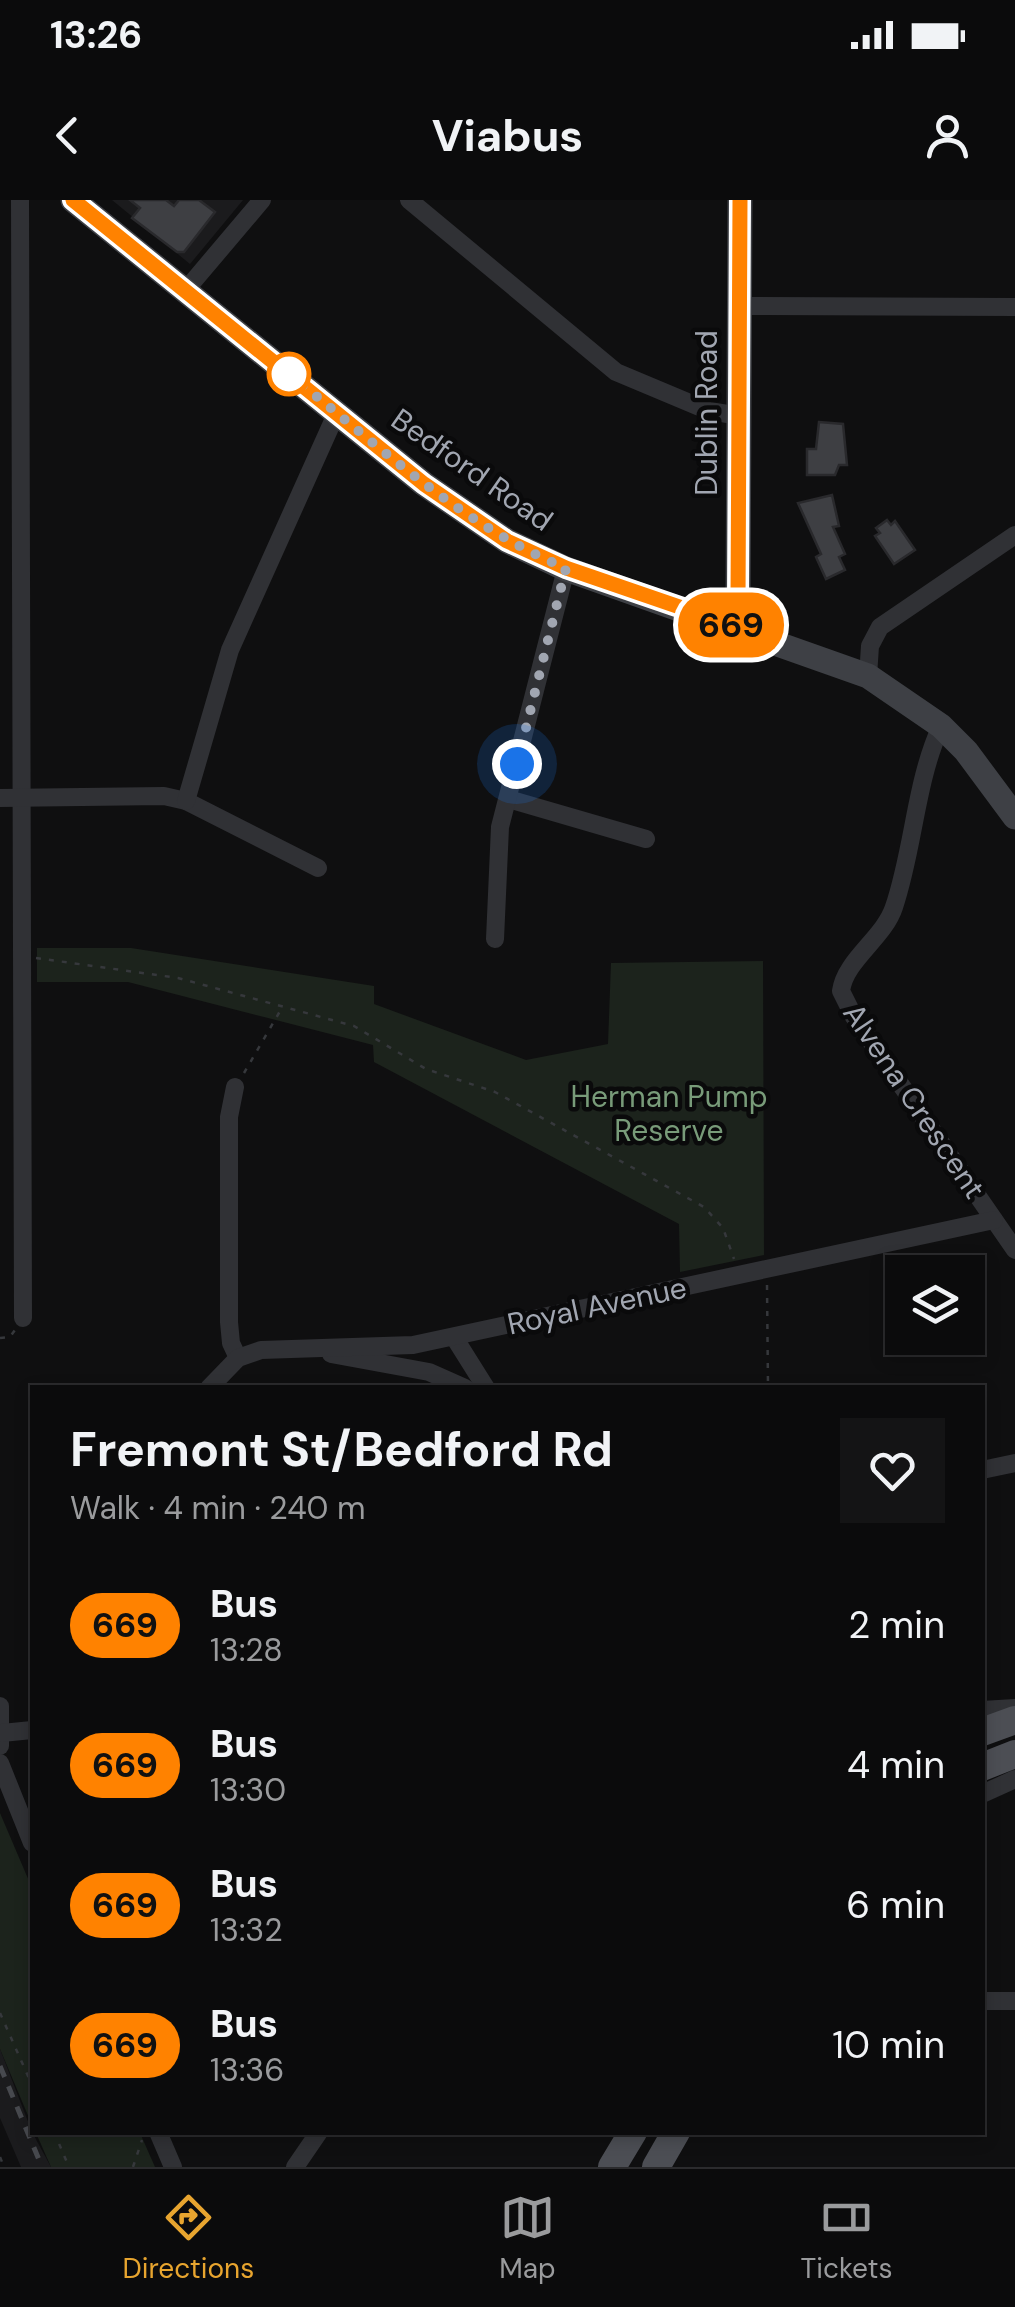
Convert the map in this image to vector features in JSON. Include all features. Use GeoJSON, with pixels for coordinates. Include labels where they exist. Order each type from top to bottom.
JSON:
{"type":"FeatureCollection","features":[{"type":"Feature","properties":{"kind":"main road","name":"Bedford Road"},"geometry":{"type":"LineString","coordinates":[[73,200],[424,484],[507,541],[566,568],[868,676],[941,726],[966,750],[1015,817]]}},
{"type":"Feature","properties":{"kind":"main road","name":"Dublin Road"},"geometry":{"type":"LineString","coordinates":[[732,625],[738,601],[740,200]]}},
{"type":"Feature","properties":{"kind":"main road"},"geometry":{"type":"LineString","coordinates":[[985,1731],[1015,1720]]}},
{"type":"Feature","properties":{"kind":"main road"},"geometry":{"type":"LineString","coordinates":[[985,1766],[1015,1754]]}},
{"type":"Feature","properties":{"kind":"main road"},"geometry":{"type":"LineString","coordinates":[[622,2149],[656,2167],[674,2135]]}},
{"type":"Feature","properties":{"kind":"street"},"geometry":{"type":"LineString","coordinates":[[20,200],[23,1318]]}},
{"type":"Feature","properties":{"kind":"street"},"geometry":{"type":"LineString","coordinates":[[185,291],[262,200]]}},
{"type":"Feature","properties":{"kind":"street"},"geometry":{"type":"LineString","coordinates":[[409,200],[616,372],[708,410],[740,416]]}},
{"type":"Feature","properties":{"kind":"street"},"geometry":{"type":"LineString","coordinates":[[740,306],[1015,307]]}},
{"type":"Feature","properties":{"kind":"street"},"geometry":{"type":"LineString","coordinates":[[186,802],[230,650],[337,412]]}},
{"type":"Feature","properties":{"kind":"street"},"geometry":{"type":"LineString","coordinates":[[868,676],[870,646],[880,627],[1015,534]]}},
{"type":"Feature","properties":{"kind":"street"},"geometry":{"type":"LineString","coordinates":[[495,939],[496,858],[566,568]]}},
{"type":"Feature","properties":{"kind":"street","name":"Alvena Crescent"},"geometry":{"type":"LineString","coordinates":[[941,726],[929,758],[895,905],[884,932],[846,976],[842,992],[854,1017],[1015,1250]]}},
{"type":"Feature","properties":{"kind":"street"},"geometry":{"type":"LineString","coordinates":[[0,798],[164,796],[186,802],[318,868]]}},
{"type":"Feature","properties":{"kind":"street"},"geometry":{"type":"LineString","coordinates":[[508,799],[646,839]]}},
{"type":"Feature","properties":{"kind":"street"},"geometry":{"type":"LineString","coordinates":[[213,1385],[238,1358],[229,1322],[229,1117],[235,1087]]}},
{"type":"Feature","properties":{"kind":"street","name":"Royal Avenue"},"geometry":{"type":"LineString","coordinates":[[238,1358],[261,1350],[400,1347],[994,1220]]}},
{"type":"Feature","properties":{"kind":"street"},"geometry":{"type":"LineString","coordinates":[[454,1337],[484,1385]]}},
{"type":"Feature","properties":{"kind":"street"},"geometry":{"type":"LineString","coordinates":[[321,1349],[342,1360],[429,1372],[458,1385]]}},
{"type":"Feature","properties":{"kind":"street"},"geometry":{"type":"LineString","coordinates":[[985,1469],[1015,1463]]}},
{"type":"Feature","properties":{"kind":"street"},"geometry":{"type":"LineString","coordinates":[[0,1706],[1,1740],[30,1731]]}},
{"type":"Feature","properties":{"kind":"street"},"geometry":{"type":"LineString","coordinates":[[985,1710],[1015,1708]]}},
{"type":"Feature","properties":{"kind":"street"},"geometry":{"type":"LineString","coordinates":[[0,1763],[30,1838]]}},
{"type":"Feature","properties":{"kind":"street"},"geometry":{"type":"LineString","coordinates":[[985,1793],[1015,1780]]}},
{"type":"Feature","properties":{"kind":"street"},"geometry":{"type":"LineString","coordinates":[[985,2001],[1015,2000]]}},
{"type":"Feature","properties":{"kind":"street"},"geometry":{"type":"LineString","coordinates":[[159,2135],[174,2167]]}},
{"type":"Feature","properties":{"kind":"street"},"geometry":{"type":"LineString","coordinates":[[295,2167],[317,2135]]}},
{"type":"Feature","properties":{"kind":"path"},"geometry":{"type":"LineString","coordinates":[[21,956],[178,978],[354,1026],[426,1069],[495,1092],[704,1207],[723,1228],[740,1275]]}},
{"type":"Feature","properties":{"kind":"path"},"geometry":{"type":"LineString","coordinates":[[235,1087],[284,1005]]}},
{"type":"Feature","properties":{"kind":"path"},"geometry":{"type":"LineString","coordinates":[[767,1277],[768,1385]]}},
{"type":"Feature","properties":{"kind":"path"},"geometry":{"type":"LineString","coordinates":[[0,2013],[30,2080]]}},
{"type":"Feature","properties":{"kind":"path"},"geometry":{"type":"LineString","coordinates":[[55,2135],[69,2167]]}},
{"type":"Feature","properties":{"kind":"path"},"geometry":{"type":"LineString","coordinates":[[133,2167],[145,2135]]}},
{"type":"Feature","properties":{"kind":"path"},"geometry":{"type":"LineString","coordinates":[[0,2157],[4,2167]]}},
{"type":"Feature","properties":{"kind":"shaded area"},"geometry":{"type":"Polygon","coordinates":[[[112,200],[243,200],[190,264],[112,200]]]}},
{"type":"Feature","properties":{"kind":"shaded area"},"geometry":{"type":"Polygon","coordinates":[[[0,2049],[30,2135],[34,2135],[51,2167],[21,2167],[0,2118],[0,2049]]]}},
{"type":"Feature","properties":{"kind":"green space","name":"Herman Pump Reserve"},"geometry":{"type":"Polygon","coordinates":[[[37,948],[131,948],[374,986],[374,1004],[526,1060],[608,1044],[611,963],[763,961],[764,1255],[680,1272],[679,1224],[374,1062],[373,1045],[128,982],[37,982],[37,948]]]}},
{"type":"Feature","properties":{"kind":"green space"},"geometry":{"type":"Polygon","coordinates":[[[0,1813],[30,1883],[30,2120],[0,2049],[0,1813]]]}},
{"type":"Feature","properties":{"kind":"green space"},"geometry":{"type":"Polygon","coordinates":[[[37,2135],[141,2135],[155,2167],[51,2167],[37,2135]]]}},
{"type":"Feature","properties":{"kind":"building"},"geometry":{"type":"Polygon","coordinates":[[[130,200],[166,200],[174,206],[179,200],[199,200],[215,212],[184,252],[177,252],[132,218],[140,208],[130,200]]]}},
{"type":"Feature","properties":{"kind":"building"},"geometry":{"type":"Polygon","coordinates":[[[819,422],[843,424],[847,465],[839,465],[835,475],[807,475],[807,449],[816,449],[819,422]]]}},
{"type":"Feature","properties":{"kind":"building"},"geometry":{"type":"Polygon","coordinates":[[[832,495],[839,526],[833,527],[845,554],[839,557],[845,570],[826,579],[816,557],[821,554],[798,503],[832,495]]]}},
{"type":"Feature","properties":{"kind":"building"},"geometry":{"type":"Polygon","coordinates":[[[887,520],[891,525],[895,521],[915,550],[894,564],[875,536],[880,533],[876,528],[887,520]]]}},
{"type":"Feature","properties":{"kind":"railway"},"geometry":{"type":"LineString","coordinates":[[0,2066],[42,2167]]}},
{"type":"Feature","properties":{"kind":"bus line","name":"669"},"geometry":{"type":"LineString","coordinates":[[73,200],[424,484],[507,541],[622,589],[732,625],[738,601],[740,200]]}},
{"type":"Feature","properties":{"kind":"route"},"geometry":{"type":"LineString","coordinates":[[289,374],[424,484],[507,541],[566,568],[517,764]]}}]}
